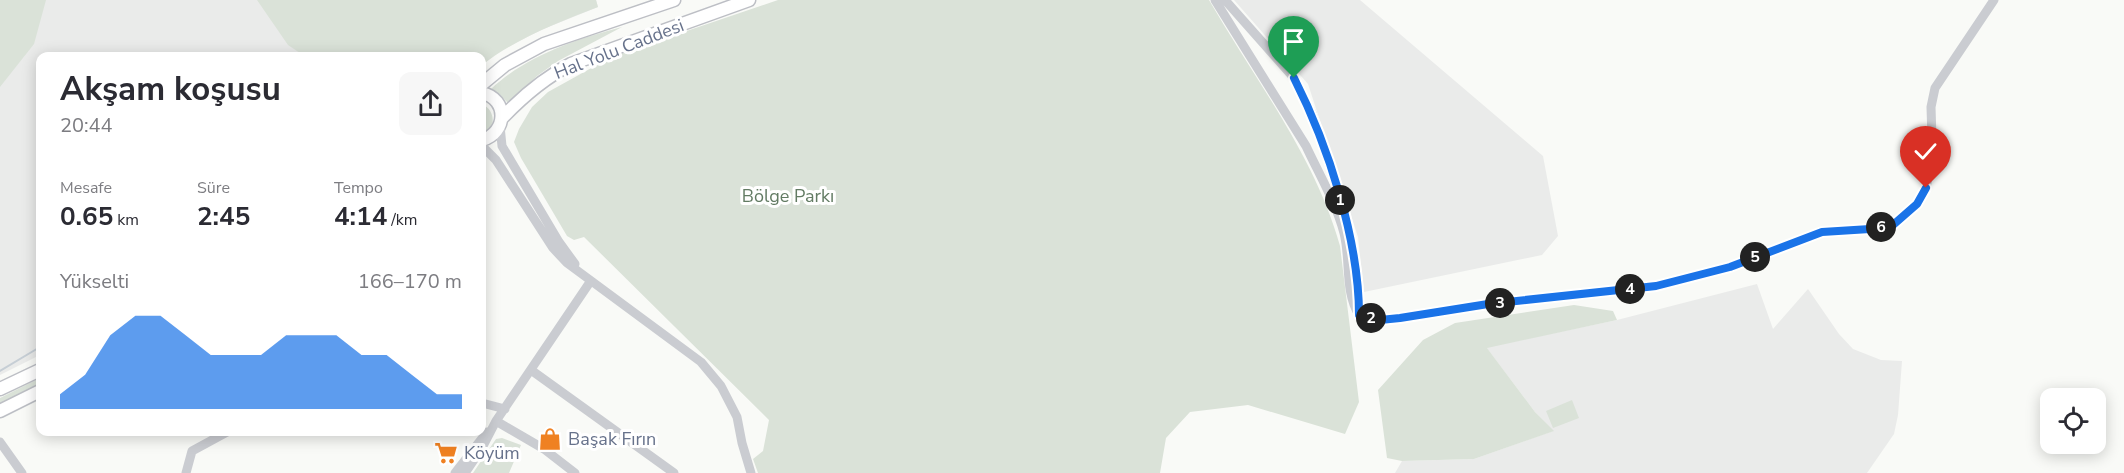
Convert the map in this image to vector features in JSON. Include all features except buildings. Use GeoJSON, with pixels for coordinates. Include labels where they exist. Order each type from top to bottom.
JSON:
{"type":"FeatureCollection","features":[{"type":"Feature","properties":{"kind":"main road","name":"Hal Yolu Caddesi"},"geometry":{"type":"LineString","coordinates":[[486,81],[514,60],[544,44],[675,0]]}},
{"type":"Feature","properties":{"kind":"main road","name":"Hal Yolu Caddesi"},"geometry":{"type":"LineString","coordinates":[[486,139],[490,138],[528,92],[547,77],[571,64],[749,0]]}},
{"type":"Feature","properties":{"kind":"main road"},"geometry":{"type":"LineString","coordinates":[[486,95],[498,103],[501,122]]}},
{"type":"Feature","properties":{"kind":"main road"},"geometry":{"type":"LineString","coordinates":[[0,389],[36,372]]}},
{"type":"Feature","properties":{"kind":"main road"},"geometry":{"type":"LineString","coordinates":[[0,411],[36,393]]}},
{"type":"Feature","properties":{"kind":"street"},"geometry":{"type":"LineString","coordinates":[[1215,0],[1306,146],[1317,168],[1344,232],[1348,252],[1350,296],[1359,315]]}},
{"type":"Feature","properties":{"kind":"street"},"geometry":{"type":"LineString","coordinates":[[1225,0],[1294,78],[1312,113],[1346,216],[1359,298],[1359,315]]}},
{"type":"Feature","properties":{"kind":"street"},"geometry":{"type":"LineString","coordinates":[[1359,315],[1380,320],[1488,304],[1656,286],[1730,267],[1822,232],[1893,225],[1917,204],[1926,188],[1932,140],[1931,107],[1935,88],[1994,0]]}},
{"type":"Feature","properties":{"kind":"street"},"geometry":{"type":"LineString","coordinates":[[501,122],[502,146],[559,242],[590,282]]}},
{"type":"Feature","properties":{"kind":"street"},"geometry":{"type":"LineString","coordinates":[[486,150],[496,160],[553,248],[567,263],[700,362],[721,386],[737,417],[751,473]]}},
{"type":"Feature","properties":{"kind":"street"},"geometry":{"type":"LineString","coordinates":[[486,432],[505,409],[590,282]]}},
{"type":"Feature","properties":{"kind":"street"},"geometry":{"type":"LineString","coordinates":[[531,370],[674,473]]}},
{"type":"Feature","properties":{"kind":"street"},"geometry":{"type":"LineString","coordinates":[[486,404],[505,409]]}},
{"type":"Feature","properties":{"kind":"street"},"geometry":{"type":"LineString","coordinates":[[465,473],[482,448],[496,421]]}},
{"type":"Feature","properties":{"kind":"street"},"geometry":{"type":"LineString","coordinates":[[496,421],[544,449],[575,473]]}},
{"type":"Feature","properties":{"kind":"street"},"geometry":{"type":"LineString","coordinates":[[186,473],[192,451],[220,436]]}},
{"type":"Feature","properties":{"kind":"street"},"geometry":{"type":"LineString","coordinates":[[455,473],[482,436]]}},
{"type":"Feature","properties":{"kind":"street"},"geometry":{"type":"LineString","coordinates":[[0,442],[22,473]]}},
{"type":"Feature","properties":{"kind":"shaded area"},"geometry":{"type":"Polygon","coordinates":[[[0,0],[596,0],[598,7],[541,30],[500,51],[486,62],[486,52],[36,52],[36,357],[0,375],[0,0]]]}},
{"type":"Feature","properties":{"kind":"shaded area"},"geometry":{"type":"Polygon","coordinates":[[[1234,0],[1360,0],[1543,156],[1558,236],[1542,255],[1364,292],[1358,237],[1308,84],[1234,0]]]}},
{"type":"Feature","properties":{"kind":"shaded area"},"geometry":{"type":"Polygon","coordinates":[[[1757,284],[1773,329],[1808,289],[1839,334],[1853,349],[1881,360],[1902,361],[1898,415],[1894,434],[1867,473],[1395,473],[1402,461],[1474,459],[1553,431],[1535,412],[1486,347],[1617,320],[1757,284]]]}},
{"type":"Feature","properties":{"kind":"green space"},"geometry":{"type":"Polygon","coordinates":[[[0,0],[46,0],[34,44],[0,87],[0,0]]]}},
{"type":"Feature","properties":{"kind":"green space"},"geometry":{"type":"Polygon","coordinates":[[[257,0],[596,0],[598,7],[523,39],[486,62],[486,52],[298,52],[288,45],[257,0]]]}},
{"type":"Feature","properties":{"kind":"green space","name":"Bölge Parkı"},"geometry":{"type":"Polygon","coordinates":[[[778,0],[1209,0],[1300,150],[1329,213],[1340,246],[1359,402],[1345,434],[1248,405],[1190,412],[1166,438],[1160,473],[758,473],[753,459],[763,451],[769,420],[584,237],[574,240],[567,236],[514,142],[532,107],[548,92],[613,56],[778,0]]]}},
{"type":"Feature","properties":{"kind":"green space"},"geometry":{"type":"Polygon","coordinates":[[[622,27],[558,61],[537,76],[509,104],[491,89],[520,67],[552,50],[622,27]]]}},
{"type":"Feature","properties":{"kind":"green space"},"geometry":{"type":"Polygon","coordinates":[[[486,107],[492,114],[491,129],[486,132],[486,107]]]}},
{"type":"Feature","properties":{"kind":"green space"},"geometry":{"type":"Polygon","coordinates":[[[1574,305],[1613,311],[1617,320],[1487,348],[1535,412],[1554,431],[1474,459],[1402,461],[1387,458],[1378,390],[1423,340],[1455,323],[1574,305]]]}},
{"type":"Feature","properties":{"kind":"green space"},"geometry":{"type":"Polygon","coordinates":[[[36,380],[36,385],[0,404],[0,398],[36,380]]]}},
{"type":"Feature","properties":{"kind":"green space"},"geometry":{"type":"Polygon","coordinates":[[[1572,400],[1579,418],[1553,428],[1546,411],[1572,400]]]}},
{"type":"Feature","properties":{"kind":"green space"},"geometry":{"type":"Polygon","coordinates":[[[502,438],[521,445],[509,473],[473,473],[496,439],[502,438]]]}},
{"type":"Feature","properties":{"kind":"waterway"},"geometry":{"type":"LineString","coordinates":[[0,371],[36,349]]}},
{"type":"Feature","properties":{"kind":"place","name":"Başak Fırın"},"geometry":{"type":"Point","coordinates":[550,439]}},
{"type":"Feature","properties":{"kind":"place","name":"Köyüm"},"geometry":{"type":"Point","coordinates":[446,453]}},
{"type":"Feature","properties":{"kind":"route"},"geometry":{"type":"LineString","coordinates":[[1294,78],[1312,113],[1346,216],[1359,298],[1359,315],[1380,320],[1488,304],[1656,286],[1730,267],[1822,232],[1893,225],[1917,204],[1926,188]]}}]}
